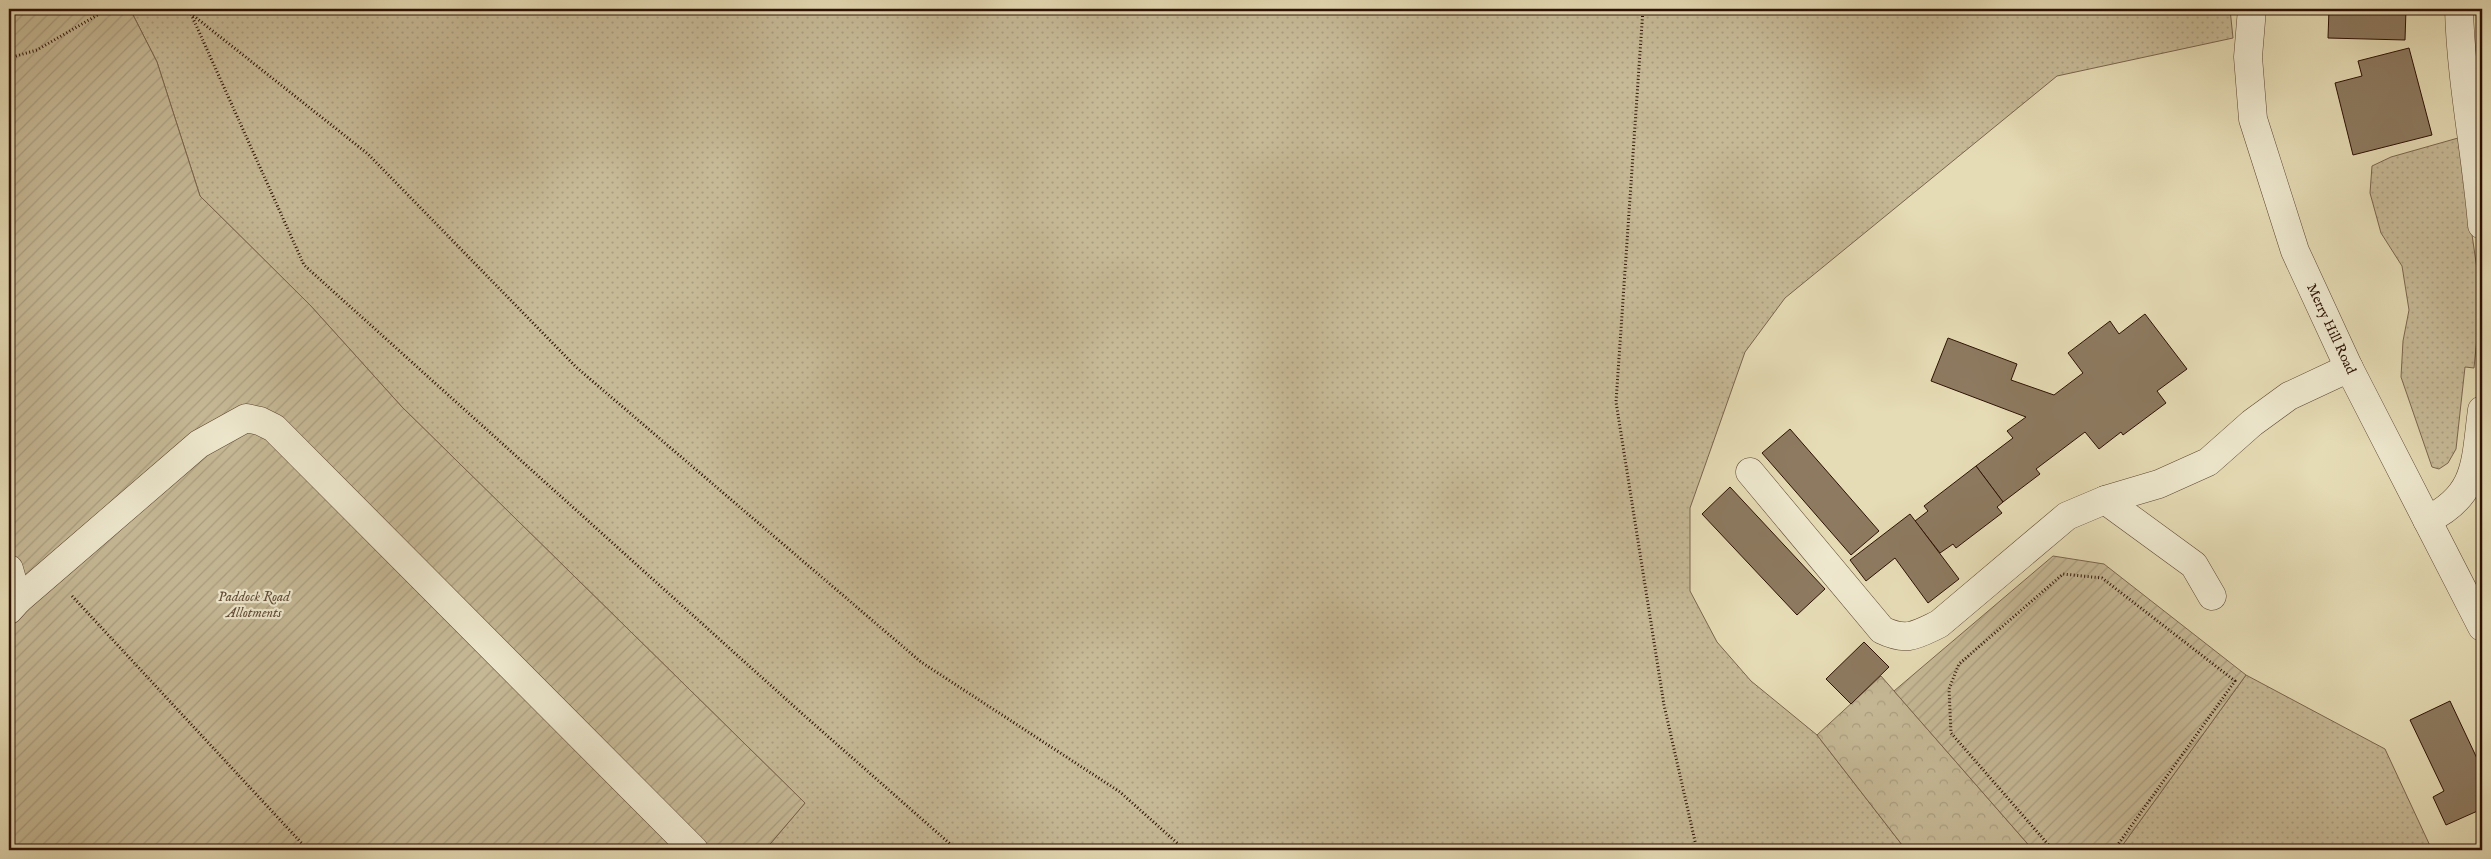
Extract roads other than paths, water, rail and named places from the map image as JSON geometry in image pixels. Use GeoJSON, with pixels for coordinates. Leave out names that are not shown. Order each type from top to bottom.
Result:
{"type":"FeatureCollection","features":[{"type":"Feature","properties":{"kind":"street","name":"Merry Hill Road"},"geometry":{"type":"LineString","coordinates":[[2252,9],[2248,58],[2253,119],[2295,251],[2349,368],[2482,627]]}},
{"type":"Feature","properties":{"kind":"street"},"geometry":{"type":"LineString","coordinates":[[2459,9],[2460,53],[2473,87],[2482,225]]}},
{"type":"Feature","properties":{"kind":"street"},"geometry":{"type":"LineString","coordinates":[[1750,472],[1882,630],[1898,638],[1918,634],[1939,624],[2066,516],[2105,500],[2160,484],[2208,462],[2252,423],[2289,396],[2349,368]]}},
{"type":"Feature","properties":{"kind":"street"},"geometry":{"type":"LineString","coordinates":[[2427,520],[2446,510],[2462,495],[2474,469],[2482,410]]}},
{"type":"Feature","properties":{"kind":"street"},"geometry":{"type":"LineString","coordinates":[[13,605],[199,444],[246,418],[260,421],[274,428],[694,850]]}},
{"type":"Feature","properties":{"kind":"street"},"geometry":{"type":"LineString","coordinates":[[2105,500],[2194,565],[2212,596]]}},
{"type":"Feature","properties":{"kind":"street"},"geometry":{"type":"LineString","coordinates":[[9,569],[13,605]]}},
{"type":"Feature","properties":{"kind":"park label","name":"Paddock Road Allotments"},"geometry":{"type":"Point","coordinates":[254,606]}}]}
